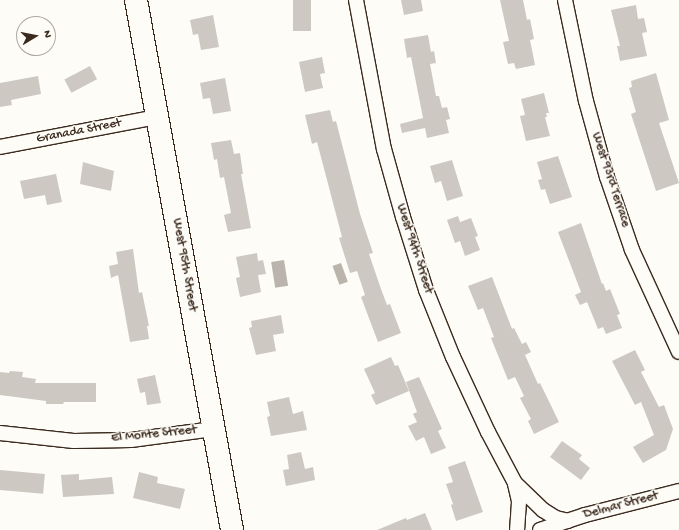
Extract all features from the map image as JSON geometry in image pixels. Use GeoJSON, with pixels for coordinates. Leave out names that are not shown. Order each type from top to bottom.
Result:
{"type":"FeatureCollection","features":[{"type":"Feature","properties":{"kind":"main road","name":"West 95th Street"},"geometry":{"type":"LineString","coordinates":[[136,0],[232,530]]}},
{"type":"Feature","properties":{"kind":"street","name":"West 94th Street"},"geometry":{"type":"LineString","coordinates":[[356,0],[384,149],[403,217],[426,290],[453,357],[488,432],[515,483],[519,502],[517,530]]}},
{"type":"Feature","properties":{"kind":"street","name":"West 93rd Terrace"},"geometry":{"type":"LineString","coordinates":[[565,0],[586,101],[607,177],[632,250],[679,352]]}},
{"type":"Feature","properties":{"kind":"street","name":"Granada Street"},"geometry":{"type":"LineString","coordinates":[[0,147],[157,117]]}},
{"type":"Feature","properties":{"kind":"street","name":"El Monte Street"},"geometry":{"type":"LineString","coordinates":[[0,433],[74,441],[131,440],[213,429]]}},
{"type":"Feature","properties":{"kind":"street","name":"West 94th Street"},"geometry":{"type":"LineString","coordinates":[[515,483],[543,510],[556,518],[568,520]]}},
{"type":"Feature","properties":{"kind":"street","name":"Delmar Street"},"geometry":{"type":"LineString","coordinates":[[540,530],[568,520],[679,491]]}},
{"type":"Feature","properties":{"kind":"shaded area"},"geometry":{"type":"Polygon","coordinates":[[[284,260],[288,286],[275,288],[271,262],[284,260]]]}},
{"type":"Feature","properties":{"kind":"shaded area"},"geometry":{"type":"Polygon","coordinates":[[[341,263],[348,282],[339,285],[333,266],[341,263]]]}},
{"type":"Feature","properties":{"kind":"building"},"geometry":{"type":"Polygon","coordinates":[[[293,0],[311,0],[311,31],[293,31],[293,0]]]}},
{"type":"Feature","properties":{"kind":"building"},"geometry":{"type":"Polygon","coordinates":[[[401,0],[421,0],[423,11],[404,15],[401,0]]]}},
{"type":"Feature","properties":{"kind":"building"},"geometry":{"type":"Polygon","coordinates":[[[500,0],[523,0],[527,20],[530,19],[534,39],[530,40],[535,65],[516,69],[514,63],[508,64],[503,42],[509,41],[500,0]]]}},
{"type":"Feature","properties":{"kind":"building"},"geometry":{"type":"Polygon","coordinates":[[[636,5],[638,19],[644,18],[647,32],[642,33],[647,56],[620,61],[617,46],[620,46],[611,10],[636,5]]]}},
{"type":"Feature","properties":{"kind":"building"},"geometry":{"type":"Polygon","coordinates":[[[213,15],[219,47],[201,50],[198,34],[193,35],[190,20],[213,15]]]}},
{"type":"Feature","properties":{"kind":"building"},"geometry":{"type":"Polygon","coordinates":[[[428,35],[431,52],[434,51],[436,63],[430,64],[436,96],[439,96],[442,108],[447,107],[450,119],[446,120],[449,133],[427,138],[425,128],[402,133],[400,124],[423,118],[411,57],[407,58],[404,39],[428,35]]]}},
{"type":"Feature","properties":{"kind":"building"},"geometry":{"type":"Polygon","coordinates":[[[322,57],[325,73],[320,74],[323,88],[305,92],[299,62],[322,57]]]}},
{"type":"Feature","properties":{"kind":"building"},"geometry":{"type":"Polygon","coordinates":[[[90,66],[97,79],[71,93],[64,80],[90,66]]]}},
{"type":"Feature","properties":{"kind":"building"},"geometry":{"type":"Polygon","coordinates":[[[656,73],[669,120],[659,123],[679,183],[656,191],[631,114],[636,112],[629,88],[632,87],[631,81],[656,73]]]}},
{"type":"Feature","properties":{"kind":"building"},"geometry":{"type":"Polygon","coordinates":[[[38,76],[41,94],[11,100],[12,105],[0,107],[0,83],[38,76]]]}},
{"type":"Feature","properties":{"kind":"building"},"geometry":{"type":"Polygon","coordinates":[[[225,78],[231,111],[213,114],[210,98],[203,99],[200,83],[225,78]]]}},
{"type":"Feature","properties":{"kind":"building"},"geometry":{"type":"Polygon","coordinates":[[[544,93],[549,113],[546,113],[547,117],[545,117],[550,136],[526,141],[520,116],[525,115],[521,99],[544,93]]]}},
{"type":"Feature","properties":{"kind":"building"},"geometry":{"type":"Polygon","coordinates":[[[330,110],[333,122],[336,121],[360,214],[373,253],[369,254],[387,305],[390,304],[401,333],[378,342],[361,297],[365,295],[357,271],[350,273],[339,238],[342,237],[317,142],[312,144],[305,115],[330,110]]]}},
{"type":"Feature","properties":{"kind":"building"},"geometry":{"type":"Polygon","coordinates":[[[231,140],[234,154],[240,153],[243,174],[241,174],[251,228],[228,232],[224,215],[231,213],[224,177],[220,178],[217,159],[214,160],[211,143],[231,140]]]}},
{"type":"Feature","properties":{"kind":"building"},"geometry":{"type":"Polygon","coordinates":[[[558,156],[572,197],[550,204],[545,189],[541,190],[538,180],[542,179],[537,162],[558,156]]]}},
{"type":"Feature","properties":{"kind":"building"},"geometry":{"type":"Polygon","coordinates":[[[452,160],[463,196],[447,201],[441,181],[435,183],[430,166],[452,160]]]}},
{"type":"Feature","properties":{"kind":"building"},"geometry":{"type":"Polygon","coordinates":[[[83,162],[114,171],[111,191],[80,184],[83,162]]]}},
{"type":"Feature","properties":{"kind":"building"},"geometry":{"type":"Polygon","coordinates":[[[56,174],[62,202],[47,205],[45,195],[24,199],[20,181],[56,174]]]}},
{"type":"Feature","properties":{"kind":"building"},"geometry":{"type":"Polygon","coordinates":[[[458,216],[460,222],[471,218],[478,236],[475,237],[480,250],[465,256],[460,241],[455,243],[447,220],[458,216]]]}},
{"type":"Feature","properties":{"kind":"building"},"geometry":{"type":"Polygon","coordinates":[[[581,223],[602,284],[603,283],[606,291],[610,289],[620,314],[617,315],[622,328],[606,334],[603,327],[598,329],[587,302],[580,305],[575,295],[581,292],[558,232],[581,223]]]}},
{"type":"Feature","properties":{"kind":"building"},"geometry":{"type":"Polygon","coordinates":[[[133,249],[139,293],[142,292],[149,326],[147,326],[149,339],[130,342],[118,275],[111,278],[109,266],[118,264],[116,252],[133,249]]]}},
{"type":"Feature","properties":{"kind":"building"},"geometry":{"type":"Polygon","coordinates":[[[257,253],[258,261],[263,260],[266,274],[258,275],[261,292],[240,297],[236,278],[240,277],[236,257],[257,253]]]}},
{"type":"Feature","properties":{"kind":"building"},"geometry":{"type":"Polygon","coordinates":[[[492,277],[512,329],[514,328],[522,344],[526,342],[531,352],[525,355],[538,384],[540,383],[559,422],[534,434],[528,421],[531,419],[520,398],[524,396],[515,377],[508,380],[491,338],[494,337],[483,308],[478,310],[468,286],[492,277]]]}},
{"type":"Feature","properties":{"kind":"building"},"geometry":{"type":"Polygon","coordinates":[[[281,315],[284,333],[273,335],[276,351],[256,355],[249,328],[252,327],[251,321],[281,315]]]}},
{"type":"Feature","properties":{"kind":"building"},"geometry":{"type":"Polygon","coordinates":[[[635,350],[645,370],[641,372],[659,407],[664,405],[673,429],[666,450],[643,463],[633,447],[654,435],[641,402],[635,405],[612,361],[635,350]]]}},
{"type":"Feature","properties":{"kind":"building"},"geometry":{"type":"Polygon","coordinates":[[[391,357],[395,366],[398,365],[409,391],[376,405],[371,395],[375,393],[364,369],[391,357]]]}},
{"type":"Feature","properties":{"kind":"building"},"geometry":{"type":"Polygon","coordinates":[[[10,371],[23,372],[22,377],[36,379],[35,383],[96,383],[96,402],[64,402],[63,404],[46,404],[46,401],[0,395],[0,372],[9,373],[10,371]]]}},
{"type":"Feature","properties":{"kind":"building"},"geometry":{"type":"Polygon","coordinates":[[[155,375],[161,403],[147,405],[145,392],[140,393],[137,379],[155,375]]]}},
{"type":"Feature","properties":{"kind":"building"},"geometry":{"type":"Polygon","coordinates":[[[419,377],[442,429],[438,431],[446,448],[431,454],[424,437],[416,441],[408,426],[417,422],[413,414],[417,412],[406,382],[419,377]]]}},
{"type":"Feature","properties":{"kind":"building"},"geometry":{"type":"Polygon","coordinates":[[[289,397],[293,414],[303,411],[307,430],[271,436],[267,417],[270,416],[267,402],[289,397]]]}},
{"type":"Feature","properties":{"kind":"building"},"geometry":{"type":"Polygon","coordinates":[[[562,441],[582,455],[579,459],[590,468],[581,480],[550,457],[562,441]]]}},
{"type":"Feature","properties":{"kind":"building"},"geometry":{"type":"Polygon","coordinates":[[[301,452],[305,469],[313,467],[315,480],[286,486],[283,470],[289,469],[287,455],[301,452]]]}},
{"type":"Feature","properties":{"kind":"building"},"geometry":{"type":"Polygon","coordinates":[[[465,461],[483,512],[456,521],[451,505],[453,504],[446,484],[453,482],[448,467],[465,461]]]}},
{"type":"Feature","properties":{"kind":"building"},"geometry":{"type":"Polygon","coordinates":[[[0,470],[45,474],[43,494],[0,490],[0,470]]]}},
{"type":"Feature","properties":{"kind":"building"},"geometry":{"type":"Polygon","coordinates":[[[139,472],[158,477],[157,483],[185,489],[180,509],[133,498],[139,472]]]}},
{"type":"Feature","properties":{"kind":"building"},"geometry":{"type":"Polygon","coordinates":[[[79,474],[79,480],[112,477],[114,494],[63,497],[61,475],[79,474]]]}},
{"type":"Feature","properties":{"kind":"building"},"geometry":{"type":"Polygon","coordinates":[[[425,513],[432,530],[377,530],[406,518],[407,520],[425,513]]]}}]}
